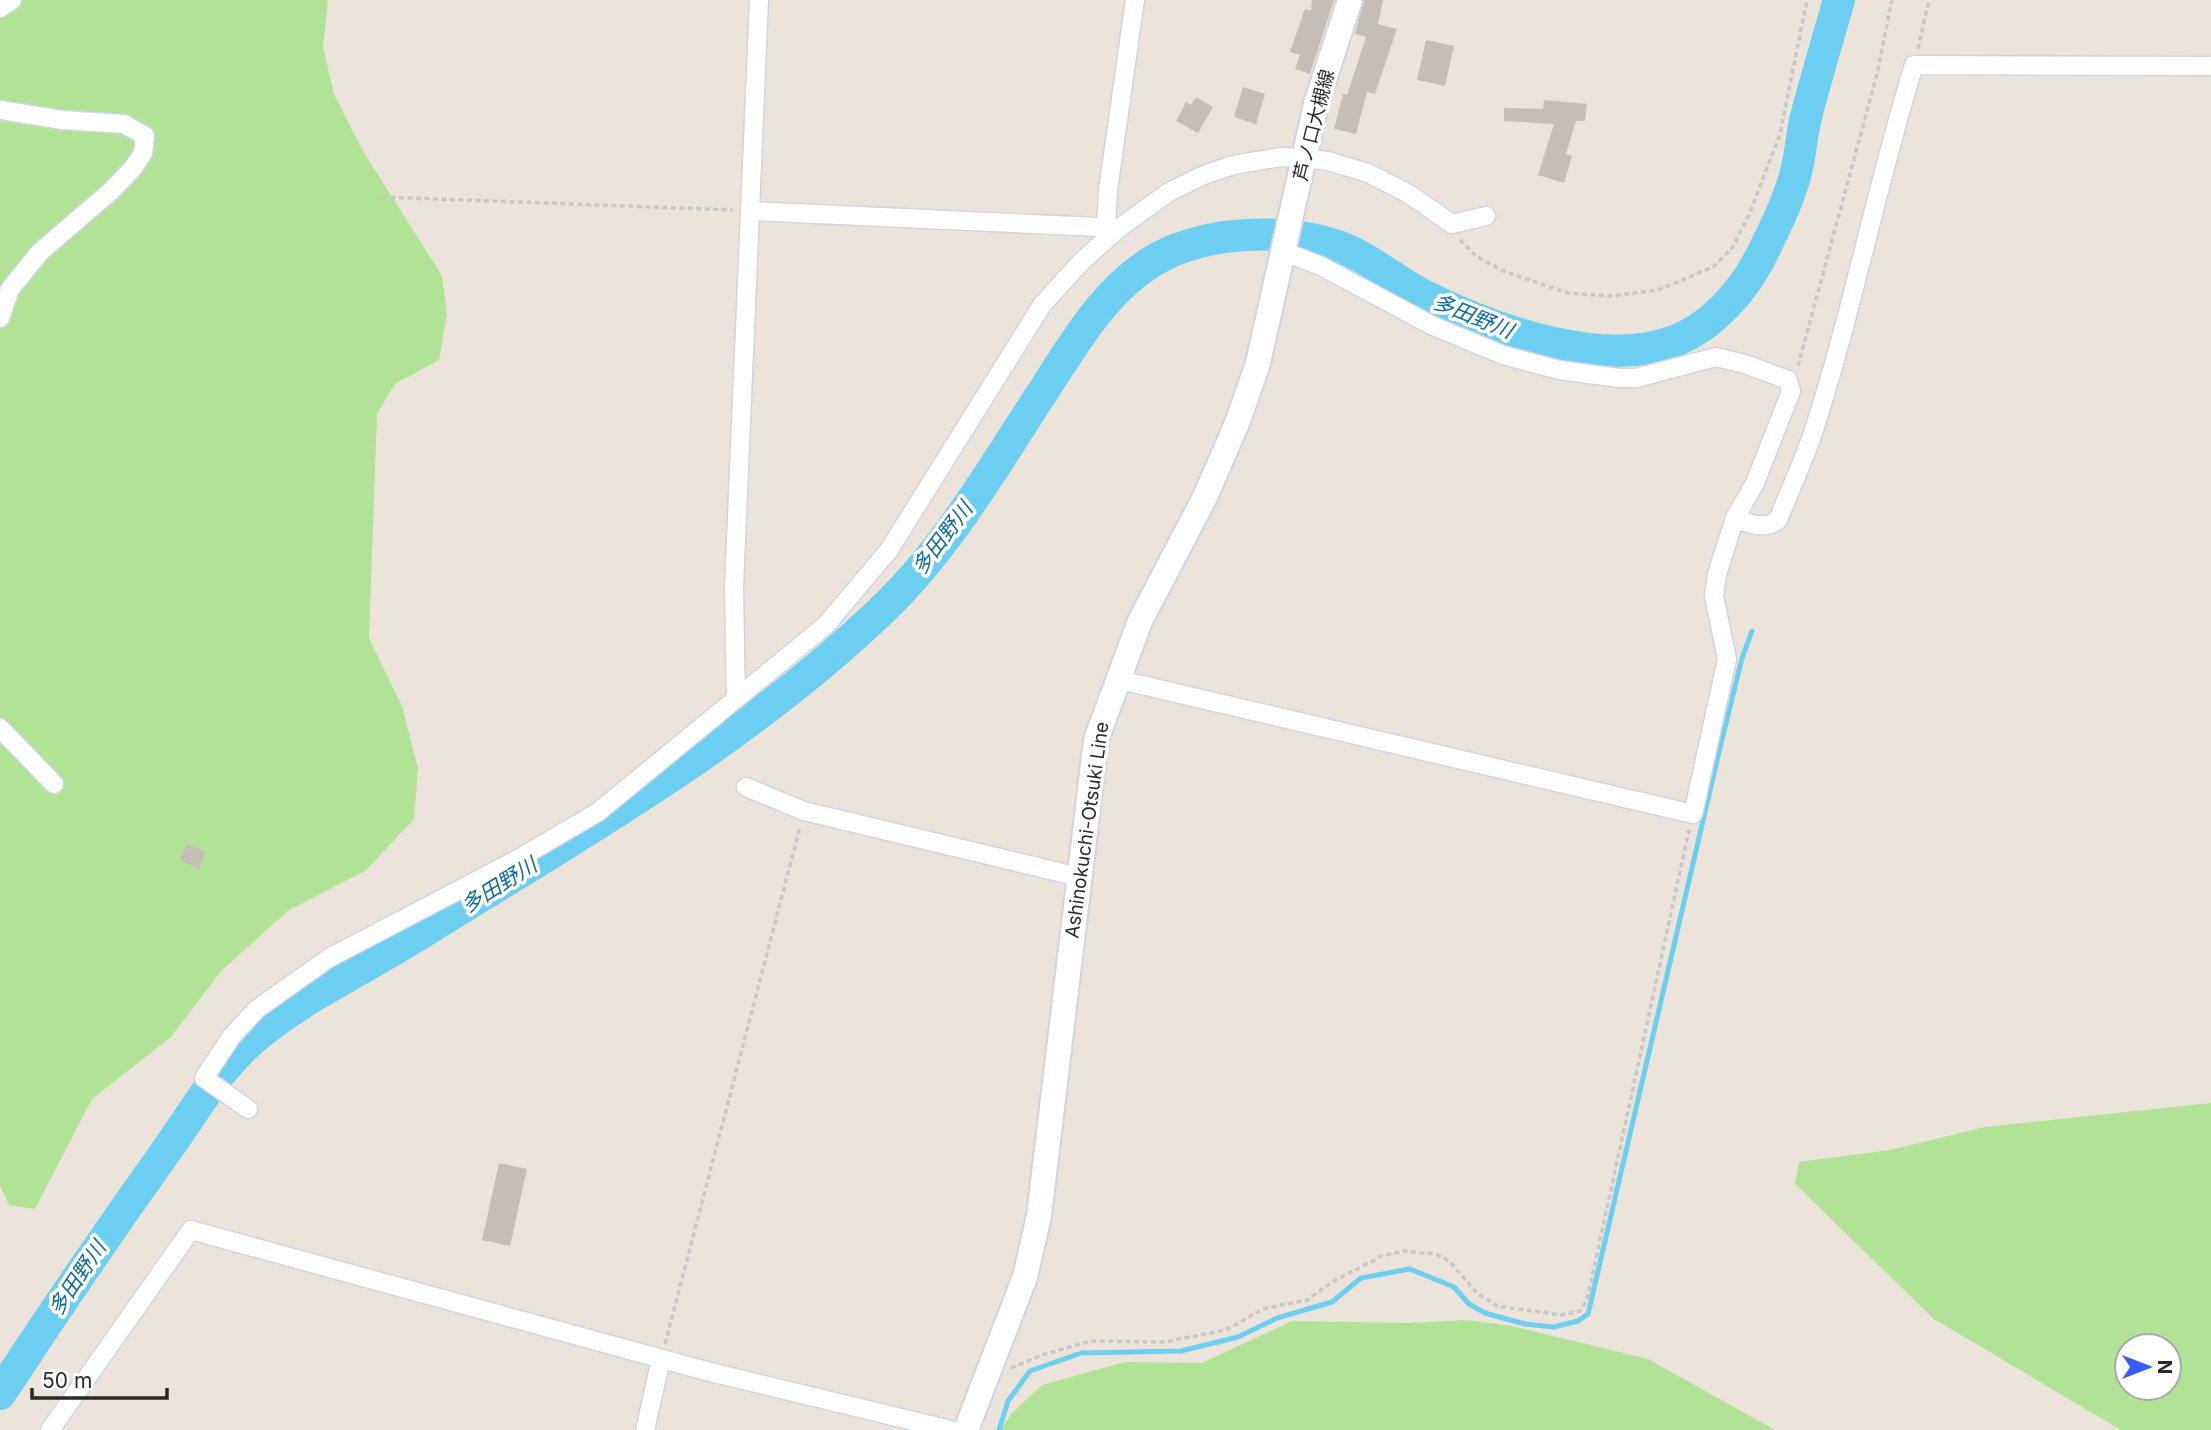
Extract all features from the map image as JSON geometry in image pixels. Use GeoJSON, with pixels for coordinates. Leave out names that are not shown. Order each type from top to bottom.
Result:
{"type":"FeatureCollection","features":[{"type":"Feature","properties":{"kind":"main road","name":"芦ノ口大槻線"},"geometry":{"type":"LineString","coordinates":[[1285,253],[1317,104],[1350,0]]}},
{"type":"Feature","properties":{"kind":"main road","name":"Ashinokuchi-Otsuki Line"},"geometry":{"type":"LineString","coordinates":[[966,1430],[1025,1277],[1039,1216],[1096,740],[1116,679],[1140,621],[1205,497],[1238,421],[1258,363],[1285,253]]}},
{"type":"Feature","properties":{"kind":"street"},"geometry":{"type":"LineString","coordinates":[[0,8],[12,0]]}},
{"type":"Feature","properties":{"kind":"street"},"geometry":{"type":"LineString","coordinates":[[737,699],[734,587],[759,0]]}},
{"type":"Feature","properties":{"kind":"street"},"geometry":{"type":"LineString","coordinates":[[1113,227],[1108,190],[1135,0]]}},
{"type":"Feature","properties":{"kind":"street"},"geometry":{"type":"LineString","coordinates":[[1735,518],[1758,526],[1770,526],[1777,520],[1811,438],[1852,302],[1897,121],[1914,65],[2211,66]]}},
{"type":"Feature","properties":{"kind":"street"},"geometry":{"type":"LineString","coordinates":[[0,110],[62,120],[124,124],[145,136],[143,153],[133,168],[111,191],[40,252],[10,289],[0,318]]}},
{"type":"Feature","properties":{"kind":"street"},"geometry":{"type":"LineString","coordinates":[[248,1108],[204,1078],[232,1036],[257,1009],[328,958],[518,859],[598,811],[826,625],[880,561],[1042,305],[1113,227],[1170,192],[1204,175],[1261,159],[1304,158],[1328,161],[1368,173],[1409,194],[1441,218],[1456,224],[1486,216]]}},
{"type":"Feature","properties":{"kind":"street"},"geometry":{"type":"LineString","coordinates":[[751,211],[1113,227]]}},
{"type":"Feature","properties":{"kind":"street"},"geometry":{"type":"LineString","coordinates":[[1116,679],[1693,814],[1725,679],[1725,643],[1714,596],[1717,573],[1735,518],[1755,483],[1791,391],[1788,380],[1716,357],[1636,378],[1559,370],[1503,355],[1431,325],[1321,266],[1285,253]]}},
{"type":"Feature","properties":{"kind":"street"},"geometry":{"type":"LineString","coordinates":[[0,729],[54,784]]}},
{"type":"Feature","properties":{"kind":"street"},"geometry":{"type":"LineString","coordinates":[[746,786],[804,811],[1079,877]]}},
{"type":"Feature","properties":{"kind":"street"},"geometry":{"type":"LineString","coordinates":[[51,1430],[191,1230],[661,1359],[951,1430]]}},
{"type":"Feature","properties":{"kind":"street"},"geometry":{"type":"LineString","coordinates":[[645,1430],[661,1359]]}},
{"type":"Feature","properties":{"kind":"path"},"geometry":{"type":"LineString","coordinates":[[1456,224],[1460,241],[1476,256],[1503,271],[1569,293],[1609,296],[1658,290],[1713,267],[1732,248],[1749,215],[1780,134],[1808,0]]}},
{"type":"Feature","properties":{"kind":"path"},"geometry":{"type":"LineString","coordinates":[[1791,391],[1877,74],[1892,0]]}},
{"type":"Feature","properties":{"kind":"path"},"geometry":{"type":"LineString","coordinates":[[1914,65],[1929,0]]}},
{"type":"Feature","properties":{"kind":"path"},"geometry":{"type":"LineString","coordinates":[[382,197],[751,211]]}},
{"type":"Feature","properties":{"kind":"path"},"geometry":{"type":"LineString","coordinates":[[661,1359],[804,811]]}},
{"type":"Feature","properties":{"kind":"path"},"geometry":{"type":"LineString","coordinates":[[990,1370],[1020,1367],[1042,1355],[1091,1341],[1164,1342],[1226,1330],[1264,1309],[1307,1300],[1332,1282],[1381,1256],[1403,1251],[1436,1254],[1449,1261],[1477,1293],[1497,1306],[1561,1315],[1580,1311],[1587,1300],[1693,814]]}},
{"type":"Feature","properties":{"kind":"green space"},"geometry":{"type":"Polygon","coordinates":[[[0,0],[328,0],[323,47],[334,94],[363,151],[442,276],[447,314],[439,360],[395,384],[377,414],[369,638],[402,706],[418,769],[414,819],[365,871],[289,910],[222,970],[171,1037],[92,1099],[35,1209],[9,1205],[0,1186],[0,0]]]}},
{"type":"Feature","properties":{"kind":"green space"},"geometry":{"type":"Polygon","coordinates":[[[2211,1103],[2211,1430],[2121,1430],[1934,1319],[1795,1184],[1799,1162],[1890,1150],[1985,1127],[2211,1103]]]}},
{"type":"Feature","properties":{"kind":"green space"},"geometry":{"type":"Polygon","coordinates":[[[1464,1320],[1507,1325],[1648,1359],[1775,1430],[1000,1430],[1012,1413],[1042,1385],[1125,1362],[1202,1363],[1292,1321],[1409,1323],[1464,1320]]]}},
{"type":"Feature","properties":{"kind":"building"},"geometry":{"type":"Polygon","coordinates":[[[1312,0],[1334,0],[1310,74],[1295,69],[1300,55],[1290,52],[1305,9],[1311,11],[1312,0]]]}},
{"type":"Feature","properties":{"kind":"building"},"geometry":{"type":"Polygon","coordinates":[[[1364,0],[1383,0],[1378,24],[1397,29],[1375,94],[1367,92],[1356,134],[1334,129],[1343,94],[1347,95],[1366,37],[1355,34],[1364,0]]]}},
{"type":"Feature","properties":{"kind":"building"},"geometry":{"type":"Polygon","coordinates":[[[1426,40],[1454,46],[1445,86],[1417,80],[1426,40]]]}},
{"type":"Feature","properties":{"kind":"building"},"geometry":{"type":"Polygon","coordinates":[[[1243,87],[1265,94],[1256,124],[1234,117],[1243,87]]]}},
{"type":"Feature","properties":{"kind":"building"},"geometry":{"type":"Polygon","coordinates":[[[1196,97],[1213,107],[1198,133],[1176,121],[1186,102],[1191,105],[1196,97]]]}},
{"type":"Feature","properties":{"kind":"building"},"geometry":{"type":"Polygon","coordinates":[[[1544,100],[1587,104],[1585,121],[1576,121],[1566,154],[1572,156],[1564,183],[1538,175],[1554,124],[1504,121],[1504,108],[1543,109],[1544,100]]]}},
{"type":"Feature","properties":{"kind":"building"},"geometry":{"type":"Polygon","coordinates":[[[187,844],[206,852],[199,869],[180,860],[187,844]]]}},
{"type":"Feature","properties":{"kind":"building"},"geometry":{"type":"Polygon","coordinates":[[[499,1163],[527,1169],[510,1246],[482,1240],[499,1163]]]}},
{"type":"Feature","properties":{"kind":"waterway","name":"多田野川"},"geometry":{"type":"LineString","coordinates":[[0,1394],[83,1269],[232,1059],[258,1035],[297,1007],[660,784],[774,703],[828,659],[904,588],[947,536],[1079,336],[1108,300],[1141,269],[1180,248],[1224,237],[1294,236],[1349,251],[1454,310],[1516,333],[1550,342],[1617,351],[1648,348],[1677,340],[1714,317],[1734,296],[1752,272],[1774,230],[1795,176],[1805,121],[1839,0]]}},
{"type":"Feature","properties":{"kind":"waterway"},"geometry":{"type":"LineString","coordinates":[[999,1430],[1008,1401],[1030,1371],[1081,1353],[1181,1351],[1238,1337],[1277,1318],[1332,1302],[1361,1278],[1410,1269],[1454,1287],[1469,1304],[1485,1313],[1525,1324],[1554,1327],[1578,1321],[1588,1314],[1719,752],[1742,658],[1752,631]]}}]}
